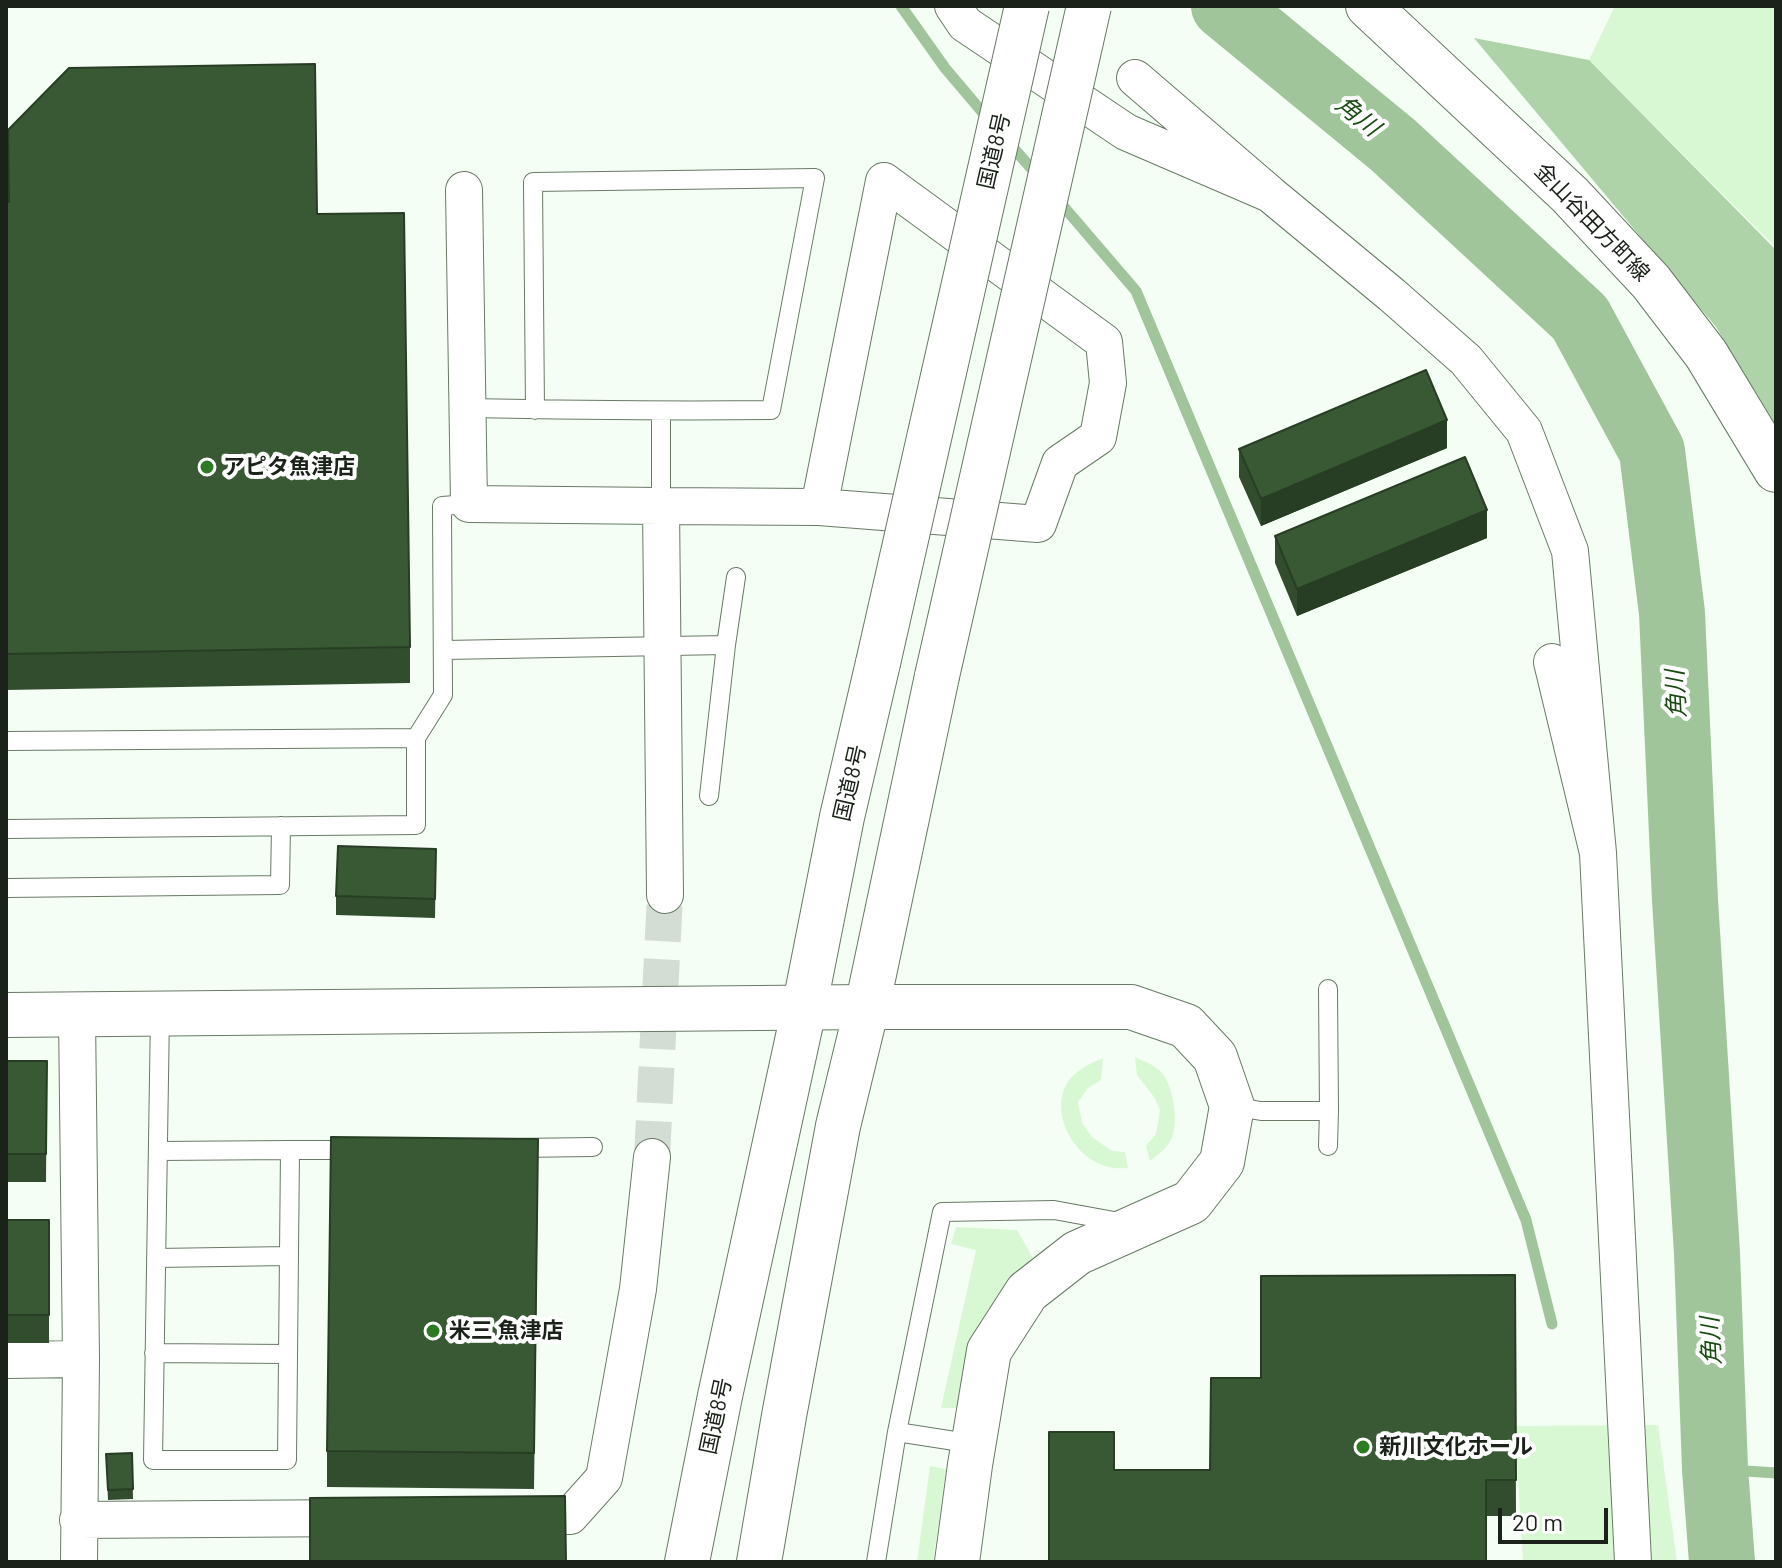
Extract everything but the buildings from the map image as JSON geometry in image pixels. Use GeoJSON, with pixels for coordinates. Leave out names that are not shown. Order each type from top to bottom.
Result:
{"type":"FeatureCollection","features":[{"type":"Feature","properties":{"kind":"main road","name":"国道8号"},"geometry":{"type":"LineString","coordinates":[[687,1562],[842,817],[1027,6]]}},
{"type":"Feature","properties":{"kind":"main road"},"geometry":{"type":"LineString","coordinates":[[759,1562],[838,1126],[1089,6]]}},
{"type":"Feature","properties":{"kind":"main road","name":"金山谷田方町線"},"geometry":{"type":"LineString","coordinates":[[1368,6],[1570,195],[1651,282],[1706,354],[1776,470]]}},
{"type":"Feature","properties":{"kind":"main road"},"geometry":{"type":"LineString","coordinates":[[6,1015],[1131,1007],[1186,1026],[1215,1057],[1232,1106],[1222,1162],[1191,1202],[1077,1253],[1027,1292],[989,1351],[957,1562]]}},
{"type":"Feature","properties":{"kind":"street"},"geometry":{"type":"LineString","coordinates":[[953,6],[965,24],[1126,132],[1270,194]]}},
{"type":"Feature","properties":{"kind":"street"},"geometry":{"type":"LineString","coordinates":[[1135,78],[1466,360],[1524,431],[1570,551],[1598,853],[1633,1562]]}},
{"type":"Feature","properties":{"kind":"street"},"geometry":{"type":"LineString","coordinates":[[464,190],[469,504],[819,507],[1038,524],[1060,463],[1098,437],[1108,383],[1104,342],[884,181],[819,507]]}},
{"type":"Feature","properties":{"kind":"street"},"geometry":{"type":"LineString","coordinates":[[661,506],[665,895]]}},
{"type":"Feature","properties":{"kind":"street"},"geometry":{"type":"LineString","coordinates":[[1552,662],[1598,853]]}},
{"type":"Feature","properties":{"kind":"street"},"geometry":{"type":"LineString","coordinates":[[77,1015],[81,1359],[79,1562]]}},
{"type":"Feature","properties":{"kind":"street"},"geometry":{"type":"LineString","coordinates":[[491,1517],[570,1516],[604,1478],[638,1289],[652,1157]]}},
{"type":"Feature","properties":{"kind":"street"},"geometry":{"type":"LineString","coordinates":[[6,1360],[81,1359]]}},
{"type":"Feature","properties":{"kind":"street"},"geometry":{"type":"LineString","coordinates":[[78,1520],[396,1518]]}},
{"type":"Feature","properties":{"kind":"lane"},"geometry":{"type":"LineString","coordinates":[[468,408],[535,410],[661,411],[771,410],[815,178],[533,182],[535,410]]}},
{"type":"Feature","properties":{"kind":"lane"},"geometry":{"type":"LineString","coordinates":[[661,411],[661,506]]}},
{"type":"Feature","properties":{"kind":"lane"},"geometry":{"type":"LineString","coordinates":[[6,829],[416,825],[416,738],[443,695],[442,506],[469,504]]}},
{"type":"Feature","properties":{"kind":"lane"},"geometry":{"type":"LineString","coordinates":[[709,796],[736,577]]}},
{"type":"Feature","properties":{"kind":"lane"},"geometry":{"type":"LineString","coordinates":[[444,650],[726,645]]}},
{"type":"Feature","properties":{"kind":"lane"},"geometry":{"type":"LineString","coordinates":[[6,741],[416,738]]}},
{"type":"Feature","properties":{"kind":"lane"},"geometry":{"type":"LineString","coordinates":[[6,888],[280,885],[281,826]]}},
{"type":"Feature","properties":{"kind":"lane"},"geometry":{"type":"LineString","coordinates":[[1328,989],[1328,1146]]}},
{"type":"Feature","properties":{"kind":"lane"},"geometry":{"type":"LineString","coordinates":[[160,1014],[153,1460],[287,1460],[290,1150]]}},
{"type":"Feature","properties":{"kind":"lane"},"geometry":{"type":"LineString","coordinates":[[1232,1106],[1261,1111],[1329,1111]]}},
{"type":"Feature","properties":{"kind":"lane"},"geometry":{"type":"LineString","coordinates":[[497,1148],[593,1147]]}},
{"type":"Feature","properties":{"kind":"lane"},"geometry":{"type":"LineString","coordinates":[[158,1151],[370,1150]]}},
{"type":"Feature","properties":{"kind":"lane"},"geometry":{"type":"LineString","coordinates":[[876,1562],[897,1432],[942,1212],[1054,1210],[1135,1225]]}},
{"type":"Feature","properties":{"kind":"lane"},"geometry":{"type":"LineString","coordinates":[[156,1258],[289,1256]]}},
{"type":"Feature","properties":{"kind":"lane"},"geometry":{"type":"LineString","coordinates":[[154,1353],[288,1354]]}},
{"type":"Feature","properties":{"kind":"lane"},"geometry":{"type":"LineString","coordinates":[[897,1432],[974,1444]]}},
{"type":"Feature","properties":{"kind":"green space"},"geometry":{"type":"Polygon","coordinates":[[[1615,6],[1776,6],[1776,248],[1589,60],[1615,6]]]}},
{"type":"Feature","properties":{"kind":"green space"},"geometry":{"type":"Polygon","coordinates":[[[1474,38],[1589,60],[1776,250],[1776,429],[1716,327],[1474,38]]]}},
{"type":"Feature","properties":{"kind":"green space"},"geometry":{"type":"Polygon","coordinates":[[[1135,1057],[1163,1074],[1174,1105],[1172,1137],[1166,1148],[1150,1161],[1146,1146],[1156,1134],[1160,1110],[1137,1075],[1135,1057]]]}},
{"type":"Feature","properties":{"kind":"green space"},"geometry":{"type":"Polygon","coordinates":[[[1103,1058],[1101,1080],[1088,1088],[1078,1102],[1082,1123],[1092,1137],[1112,1151],[1125,1152],[1128,1168],[1097,1163],[1076,1146],[1063,1121],[1062,1095],[1070,1078],[1103,1058]]]}},
{"type":"Feature","properties":{"kind":"green space"},"geometry":{"type":"Polygon","coordinates":[[[956,1227],[1017,1230],[1033,1258],[985,1317],[956,1408],[941,1408],[976,1250],[951,1244],[956,1227]]]}},
{"type":"Feature","properties":{"kind":"green space"},"geometry":{"type":"Polygon","coordinates":[[[1658,1425],[1677,1562],[1523,1562],[1515,1426],[1658,1425]]]}},
{"type":"Feature","properties":{"kind":"green space"},"geometry":{"type":"Polygon","coordinates":[[[930,1466],[946,1469],[933,1562],[917,1562],[930,1466]]]}},
{"type":"Feature","properties":{"kind":"waterway"},"geometry":{"type":"LineString","coordinates":[[901,6],[945,68],[989,120]]}},
{"type":"Feature","properties":{"kind":"waterway","name":"角川"},"geometry":{"type":"LineString","coordinates":[[1224,6],[1393,145],[1580,318],[1652,451],[1672,613],[1722,1562]]}},
{"type":"Feature","properties":{"kind":"waterway"},"geometry":{"type":"LineString","coordinates":[[1008,142],[1039,177]]}},
{"type":"Feature","properties":{"kind":"waterway"},"geometry":{"type":"LineString","coordinates":[[1058,200],[1136,291],[1526,1220],[1552,1324]]}},
{"type":"Feature","properties":{"kind":"waterway"},"geometry":{"type":"LineString","coordinates":[[1715,1469],[1776,1473]]}},
{"type":"Feature","properties":{"kind":"tunnel"},"geometry":{"type":"LineString","coordinates":[[652,1157],[665,895]]}},
{"type":"Feature","properties":{"kind":"place","name":"アピタ魚津店"},"geometry":{"type":"Point","coordinates":[207,467]}},
{"type":"Feature","properties":{"kind":"place","name":"米三 魚津店"},"geometry":{"type":"Point","coordinates":[433,1331]}},
{"type":"Feature","properties":{"kind":"place","name":"新川文化ホール"},"geometry":{"type":"Point","coordinates":[1363,1447]}}]}
